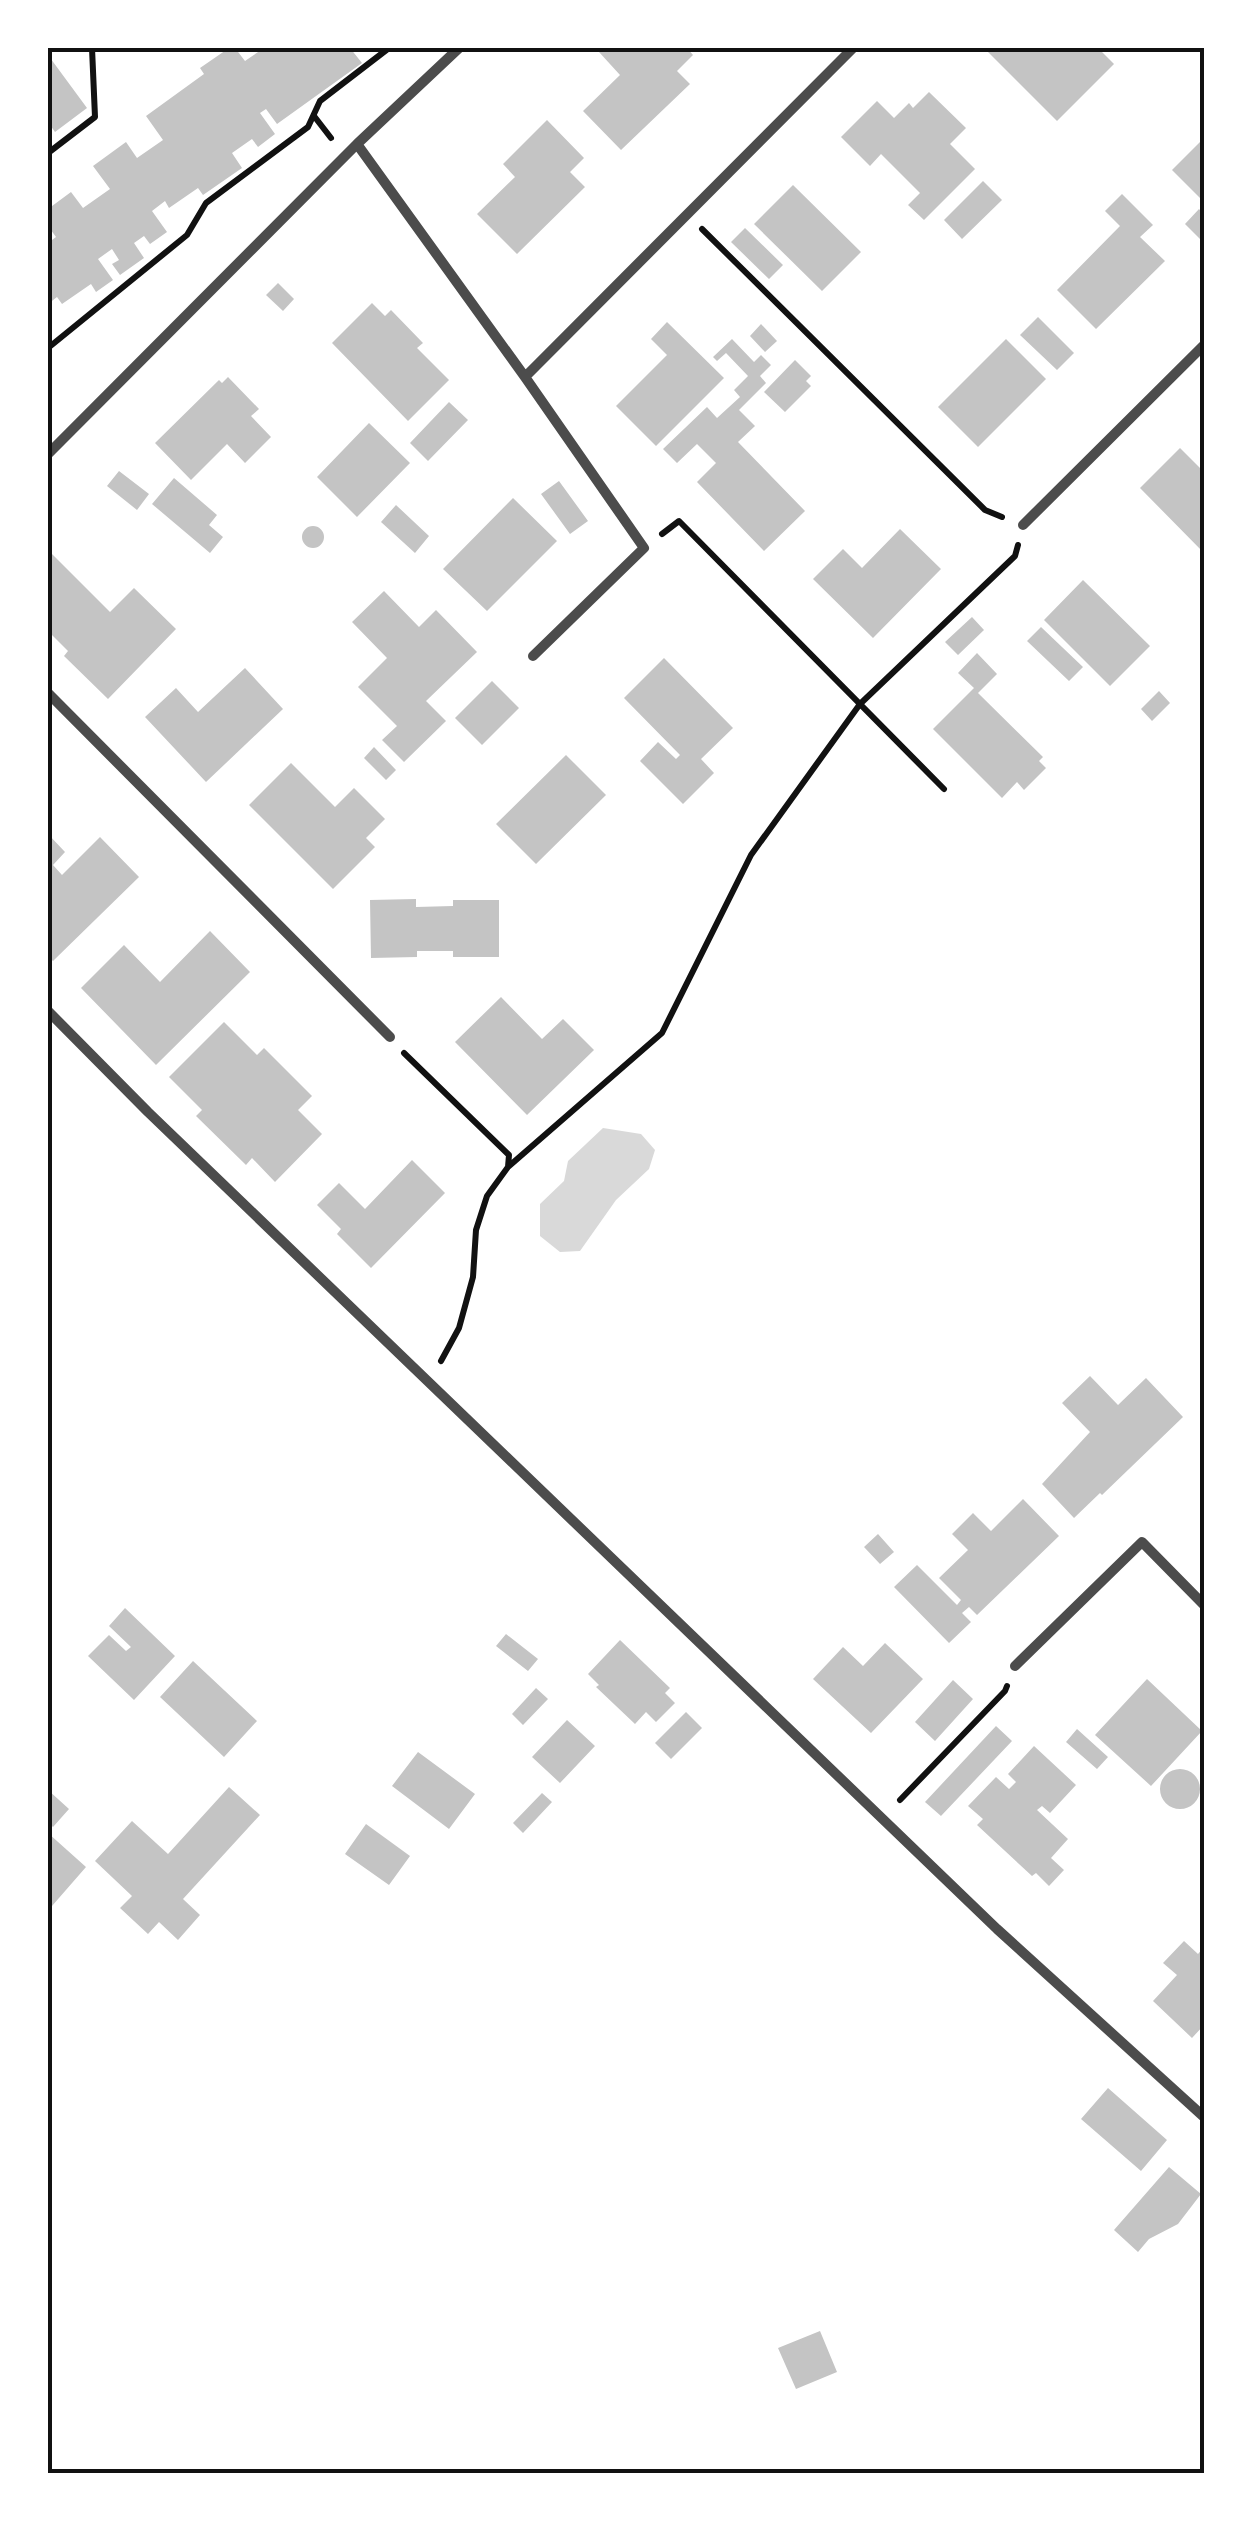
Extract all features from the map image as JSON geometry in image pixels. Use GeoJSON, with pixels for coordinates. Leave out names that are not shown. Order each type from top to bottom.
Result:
{"type":"FeatureCollection","features":[{"type":"Feature","properties":{"kind":"street"},"geometry":{"type":"LineString","coordinates":[[48,454],[357,144],[459,48]]}},
{"type":"Feature","properties":{"kind":"street"},"geometry":{"type":"LineString","coordinates":[[525,377],[853,48]]}},
{"type":"Feature","properties":{"kind":"street"},"geometry":{"type":"LineString","coordinates":[[357,144],[644,548],[533,656]]}},
{"type":"Feature","properties":{"kind":"street"},"geometry":{"type":"LineString","coordinates":[[1023,525],[1204,345]]}},
{"type":"Feature","properties":{"kind":"street"},"geometry":{"type":"LineString","coordinates":[[48,693],[390,1038]]}},
{"type":"Feature","properties":{"kind":"street"},"geometry":{"type":"LineString","coordinates":[[48,1011],[996,1929],[1204,2116]]}},
{"type":"Feature","properties":{"kind":"street"},"geometry":{"type":"LineString","coordinates":[[1015,1666],[1142,1542],[1204,1605]]}},
{"type":"Feature","properties":{"kind":"path"},"geometry":{"type":"LineString","coordinates":[[48,153],[95,117],[92,48]]}},
{"type":"Feature","properties":{"kind":"path"},"geometry":{"type":"LineString","coordinates":[[48,348],[187,235],[206,203],[308,127],[320,101],[389,48]]}},
{"type":"Feature","properties":{"kind":"path"},"geometry":{"type":"LineString","coordinates":[[427,1381],[460,1328],[473,1277],[476,1230],[487,1196],[508,1167],[662,1033],[751,855],[860,704],[1015,556],[1023,525],[986,510],[687,214]]}},
{"type":"Feature","properties":{"kind":"path"},"geometry":{"type":"LineString","coordinates":[[644,548],[679,521],[944,789]]}},
{"type":"Feature","properties":{"kind":"path"},"geometry":{"type":"LineString","coordinates":[[390,1038],[509,1155],[508,1167]]}},
{"type":"Feature","properties":{"kind":"path"},"geometry":{"type":"LineString","coordinates":[[882,1819],[1005,1691],[1015,1666]]}},
{"type":"Feature","properties":{"kind":"shaded area"},"geometry":{"type":"Polygon","coordinates":[[[603,1128],[641,1134],[655,1150],[649,1169],[616,1200],[580,1251],[560,1252],[540,1236],[540,1204],[564,1181],[568,1161],[603,1128]]]}},
{"type":"Feature","properties":{"kind":"building"},"geometry":{"type":"Polygon","coordinates":[[[235,48],[245,61],[264,48],[350,48],[362,63],[277,124],[266,109],[260,113],[275,134],[258,147],[252,139],[232,153],[242,168],[203,195],[198,188],[169,208],[165,201],[152,211],[167,232],[150,244],[144,236],[134,243],[144,258],[120,275],[112,264],[119,260],[112,249],[98,259],[113,280],[96,292],[91,284],[62,304],[57,297],[48,304],[48,243],[56,237],[48,226],[48,209],[71,192],[83,208],[110,189],[93,166],[126,142],[137,158],[163,140],[146,116],[204,74],[200,68],[235,48]]]}},
{"type":"Feature","properties":{"kind":"building"},"geometry":{"type":"Polygon","coordinates":[[[604,48],[687,48],[693,55],[677,71],[690,84],[621,150],[583,111],[620,75],[599,52],[604,48]]]}},
{"type":"Feature","properties":{"kind":"building"},"geometry":{"type":"Polygon","coordinates":[[[993,48],[1098,48],[1114,64],[1057,121],[988,52],[993,48]]]}},
{"type":"Feature","properties":{"kind":"building"},"geometry":{"type":"Polygon","coordinates":[[[48,55],[87,108],[55,132],[48,122],[48,55]]]}},
{"type":"Feature","properties":{"kind":"building"},"geometry":{"type":"Polygon","coordinates":[[[929,92],[966,128],[950,144],[975,169],[924,220],[908,205],[920,193],[881,154],[870,166],[841,137],[877,101],[894,118],[909,103],[913,108],[929,92]]]}},
{"type":"Feature","properties":{"kind":"building"},"geometry":{"type":"Polygon","coordinates":[[[547,120],[584,158],[570,172],[585,187],[517,254],[477,214],[515,177],[503,164],[547,120]]]}},
{"type":"Feature","properties":{"kind":"building"},"geometry":{"type":"Polygon","coordinates":[[[1204,138],[1204,202],[1172,170],[1204,138]]]}},
{"type":"Feature","properties":{"kind":"building"},"geometry":{"type":"Polygon","coordinates":[[[983,181],[1002,200],[962,239],[944,220],[983,181]]]}},
{"type":"Feature","properties":{"kind":"building"},"geometry":{"type":"Polygon","coordinates":[[[793,185],[861,252],[822,291],[754,224],[793,185]]]}},
{"type":"Feature","properties":{"kind":"building"},"geometry":{"type":"Polygon","coordinates":[[[1122,194],[1153,225],[1140,237],[1165,261],[1096,329],[1057,290],[1120,226],[1105,211],[1122,194]]]}},
{"type":"Feature","properties":{"kind":"building"},"geometry":{"type":"Polygon","coordinates":[[[1199,209],[1204,215],[1204,243],[1185,224],[1199,209]]]}},
{"type":"Feature","properties":{"kind":"building"},"geometry":{"type":"Polygon","coordinates":[[[745,228],[783,265],[769,279],[731,242],[745,228]]]}},
{"type":"Feature","properties":{"kind":"building"},"geometry":{"type":"Polygon","coordinates":[[[278,283],[294,299],[283,311],[266,295],[278,283]]]}},
{"type":"Feature","properties":{"kind":"building"},"geometry":{"type":"Polygon","coordinates":[[[372,303],[385,316],[391,310],[423,343],[417,348],[449,380],[408,421],[332,343],[372,303]]]}},
{"type":"Feature","properties":{"kind":"building"},"geometry":{"type":"Polygon","coordinates":[[[1038,317],[1074,353],[1057,370],[1020,335],[1038,317]]]}},
{"type":"Feature","properties":{"kind":"building"},"geometry":{"type":"Polygon","coordinates":[[[667,322],[724,378],[656,446],[616,406],[667,355],[651,339],[667,322]]]}},
{"type":"Feature","properties":{"kind":"building"},"geometry":{"type":"Polygon","coordinates":[[[761,324],[777,341],[765,352],[750,336],[761,324]]]}},
{"type":"Feature","properties":{"kind":"building"},"geometry":{"type":"Polygon","coordinates":[[[732,339],[754,362],[761,355],[771,365],[760,376],[766,383],[739,410],[755,426],[738,442],[805,511],[764,551],[697,482],[716,463],[697,444],[677,463],[663,449],[707,407],[717,418],[740,397],[734,390],[748,376],[726,353],[717,361],[713,357],[732,339]]]}},
{"type":"Feature","properties":{"kind":"building"},"geometry":{"type":"Polygon","coordinates":[[[1006,339],[1046,379],[978,447],[938,407],[1006,339]]]}},
{"type":"Feature","properties":{"kind":"building"},"geometry":{"type":"Polygon","coordinates":[[[795,360],[811,376],[806,381],[811,386],[785,412],[764,392],[795,360]]]}},
{"type":"Feature","properties":{"kind":"building"},"geometry":{"type":"Polygon","coordinates":[[[228,377],[259,409],[251,416],[271,437],[245,463],[227,444],[191,480],[155,443],[219,380],[222,383],[228,377]]]}},
{"type":"Feature","properties":{"kind":"building"},"geometry":{"type":"Polygon","coordinates":[[[449,402],[468,420],[428,461],[410,443],[449,402]]]}},
{"type":"Feature","properties":{"kind":"building"},"geometry":{"type":"Polygon","coordinates":[[[369,423],[410,463],[357,517],[317,477],[369,423]]]}},
{"type":"Feature","properties":{"kind":"building"},"geometry":{"type":"Polygon","coordinates":[[[1180,448],[1204,472],[1204,553],[1140,488],[1180,448]]]}},
{"type":"Feature","properties":{"kind":"building"},"geometry":{"type":"Polygon","coordinates":[[[119,471],[149,494],[137,510],[107,486],[119,471]]]}},
{"type":"Feature","properties":{"kind":"building"},"geometry":{"type":"Polygon","coordinates":[[[174,478],[217,515],[209,525],[223,537],[210,553],[152,504],[174,478]]]}},
{"type":"Feature","properties":{"kind":"building"},"geometry":{"type":"Polygon","coordinates":[[[559,481],[588,521],[570,534],[541,494],[559,481]]]}},
{"type":"Feature","properties":{"kind":"building"},"geometry":{"type":"Polygon","coordinates":[[[513,498],[557,541],[487,611],[443,569],[513,498]]]}},
{"type":"Feature","properties":{"kind":"building"},"geometry":{"type":"Polygon","coordinates":[[[396,505],[429,536],[415,553],[381,522],[396,505]]]}},
{"type":"Feature","properties":{"kind":"building"},"geometry":{"type":"Polygon","coordinates":[[[309,526],[317,526],[324,537],[317,548],[309,548],[302,541],[302,533],[309,526]]]}},
{"type":"Feature","properties":{"kind":"building"},"geometry":{"type":"Polygon","coordinates":[[[900,529],[941,569],[873,638],[813,579],[843,549],[862,568],[900,529]]]}},
{"type":"Feature","properties":{"kind":"building"},"geometry":{"type":"Polygon","coordinates":[[[48,550],[110,612],[134,588],[176,629],[108,699],[64,656],[68,651],[48,631],[48,550]]]}},
{"type":"Feature","properties":{"kind":"building"},"geometry":{"type":"Polygon","coordinates":[[[1083,580],[1150,646],[1110,686],[1044,620],[1083,580]]]}},
{"type":"Feature","properties":{"kind":"building"},"geometry":{"type":"Polygon","coordinates":[[[384,591],[419,627],[436,610],[477,652],[426,701],[446,721],[404,762],[382,740],[397,726],[358,687],[387,658],[352,622],[384,591]]]}},
{"type":"Feature","properties":{"kind":"building"},"geometry":{"type":"Polygon","coordinates":[[[972,617],[984,630],[958,655],[945,642],[972,617]]]}},
{"type":"Feature","properties":{"kind":"building"},"geometry":{"type":"Polygon","coordinates":[[[1041,627],[1083,667],[1069,681],[1027,641],[1041,627]]]}},
{"type":"Feature","properties":{"kind":"building"},"geometry":{"type":"Polygon","coordinates":[[[977,653],[997,674],[978,693],[1043,757],[1039,761],[1046,768],[1024,790],[1017,782],[1002,798],[933,729],[974,688],[958,673],[977,653]]]}},
{"type":"Feature","properties":{"kind":"building"},"geometry":{"type":"Polygon","coordinates":[[[664,658],[733,728],[701,759],[714,773],[683,804],[640,761],[658,742],[676,759],[680,755],[624,698],[664,658]]]}},
{"type":"Feature","properties":{"kind":"building"},"geometry":{"type":"Polygon","coordinates":[[[245,668],[283,709],[206,782],[145,717],[176,688],[198,712],[245,668]]]}},
{"type":"Feature","properties":{"kind":"building"},"geometry":{"type":"Polygon","coordinates":[[[492,681],[519,708],[482,745],[455,718],[492,681]]]}},
{"type":"Feature","properties":{"kind":"building"},"geometry":{"type":"Polygon","coordinates":[[[1159,691],[1170,703],[1152,721],[1141,709],[1159,691]]]}},
{"type":"Feature","properties":{"kind":"building"},"geometry":{"type":"Polygon","coordinates":[[[374,747],[396,770],[386,780],[364,758],[374,747]]]}},
{"type":"Feature","properties":{"kind":"building"},"geometry":{"type":"Polygon","coordinates":[[[566,755],[606,795],[536,864],[496,824],[566,755]]]}},
{"type":"Feature","properties":{"kind":"building"},"geometry":{"type":"Polygon","coordinates":[[[291,763],[335,807],[354,788],[385,819],[366,838],[375,847],[333,889],[249,805],[291,763]]]}},
{"type":"Feature","properties":{"kind":"building"},"geometry":{"type":"Polygon","coordinates":[[[48,834],[65,852],[53,865],[62,875],[100,837],[139,877],[53,961],[48,956],[48,834]]]}},
{"type":"Feature","properties":{"kind":"building"},"geometry":{"type":"Polygon","coordinates":[[[416,899],[416,907],[453,906],[453,900],[499,900],[499,957],[453,957],[453,951],[417,951],[417,957],[371,958],[370,900],[416,899]]]}},
{"type":"Feature","properties":{"kind":"building"},"geometry":{"type":"Polygon","coordinates":[[[210,931],[250,972],[156,1065],[81,988],[124,945],[160,982],[210,931]]]}},
{"type":"Feature","properties":{"kind":"building"},"geometry":{"type":"Polygon","coordinates":[[[501,997],[542,1039],[563,1019],[594,1050],[527,1115],[455,1042],[501,997]]]}},
{"type":"Feature","properties":{"kind":"building"},"geometry":{"type":"Polygon","coordinates":[[[224,1022],[257,1055],[264,1048],[312,1096],[298,1110],[322,1134],[275,1182],[252,1158],[246,1165],[196,1116],[202,1110],[169,1077],[224,1022]]]}},
{"type":"Feature","properties":{"kind":"building"},"geometry":{"type":"Polygon","coordinates":[[[412,1160],[445,1193],[371,1268],[337,1234],[341,1229],[317,1205],[339,1183],[365,1209],[412,1160]]]}},
{"type":"Feature","properties":{"kind":"building"},"geometry":{"type":"Polygon","coordinates":[[[1090,1376],[1118,1405],[1146,1378],[1183,1417],[1074,1518],[1042,1484],[1090,1432],[1062,1403],[1090,1376]]]}},
{"type":"Feature","properties":{"kind":"building"},"geometry":{"type":"Polygon","coordinates":[[[1023,1499],[1059,1536],[977,1615],[969,1607],[962,1613],[971,1622],[949,1643],[894,1587],[917,1565],[957,1605],[961,1600],[939,1578],[968,1550],[952,1534],[973,1513],[991,1531],[1023,1499]]]}},
{"type":"Feature","properties":{"kind":"building"},"geometry":{"type":"Polygon","coordinates":[[[878,1534],[894,1552],[880,1564],[864,1547],[878,1534]]]}},
{"type":"Feature","properties":{"kind":"building"},"geometry":{"type":"Polygon","coordinates":[[[125,1608],[175,1656],[134,1700],[88,1656],[109,1635],[126,1651],[131,1647],[109,1626],[125,1608]]]}},
{"type":"Feature","properties":{"kind":"building"},"geometry":{"type":"Polygon","coordinates":[[[506,1634],[538,1659],[528,1671],[496,1646],[506,1634]]]}},
{"type":"Feature","properties":{"kind":"building"},"geometry":{"type":"Polygon","coordinates":[[[620,1640],[670,1688],[665,1693],[675,1703],[656,1722],[646,1712],[635,1724],[596,1687],[599,1685],[588,1674],[620,1640]]]}},
{"type":"Feature","properties":{"kind":"building"},"geometry":{"type":"Polygon","coordinates":[[[885,1643],[923,1679],[871,1733],[813,1679],[843,1647],[863,1666],[885,1643]]]}},
{"type":"Feature","properties":{"kind":"building"},"geometry":{"type":"Polygon","coordinates":[[[193,1661],[257,1721],[224,1757],[160,1697],[193,1661]]]}},
{"type":"Feature","properties":{"kind":"building"},"geometry":{"type":"Polygon","coordinates":[[[1147,1679],[1202,1731],[1151,1786],[1095,1735],[1147,1679]]]}},
{"type":"Feature","properties":{"kind":"building"},"geometry":{"type":"Polygon","coordinates":[[[953,1680],[973,1699],[935,1741],[915,1722],[953,1680]]]}},
{"type":"Feature","properties":{"kind":"building"},"geometry":{"type":"Polygon","coordinates":[[[536,1688],[548,1699],[523,1725],[512,1714],[536,1688]]]}},
{"type":"Feature","properties":{"kind":"building"},"geometry":{"type":"Polygon","coordinates":[[[686,1712],[702,1728],[671,1759],[655,1743],[686,1712]]]}},
{"type":"Feature","properties":{"kind":"building"},"geometry":{"type":"Polygon","coordinates":[[[567,1720],[595,1746],[560,1783],[532,1757],[567,1720]]]}},
{"type":"Feature","properties":{"kind":"building"},"geometry":{"type":"Polygon","coordinates":[[[996,1726],[1012,1741],[941,1816],[925,1802],[996,1726]]]}},
{"type":"Feature","properties":{"kind":"building"},"geometry":{"type":"Polygon","coordinates":[[[1077,1729],[1108,1757],[1097,1769],[1066,1742],[1077,1729]]]}},
{"type":"Feature","properties":{"kind":"building"},"geometry":{"type":"Polygon","coordinates":[[[1034,1746],[1076,1785],[1050,1813],[1042,1806],[1037,1810],[1068,1839],[1051,1858],[1064,1870],[1049,1886],[1036,1873],[1032,1876],[977,1825],[983,1819],[968,1806],[996,1777],[1009,1789],[1016,1782],[1008,1774],[1034,1746]]]}},
{"type":"Feature","properties":{"kind":"building"},"geometry":{"type":"Polygon","coordinates":[[[418,1752],[475,1794],[449,1829],[392,1786],[418,1752]]]}},
{"type":"Feature","properties":{"kind":"building"},"geometry":{"type":"Polygon","coordinates":[[[1180,1769],[1194,1775],[1200,1789],[1194,1803],[1180,1809],[1166,1803],[1160,1789],[1166,1775],[1180,1769]]]}},
{"type":"Feature","properties":{"kind":"building"},"geometry":{"type":"Polygon","coordinates":[[[229,1787],[260,1815],[183,1899],[200,1915],[178,1940],[159,1922],[148,1934],[120,1908],[132,1896],[95,1861],[132,1821],[168,1854],[229,1787]]]}},
{"type":"Feature","properties":{"kind":"building"},"geometry":{"type":"Polygon","coordinates":[[[48,1790],[69,1809],[53,1827],[48,1822],[48,1790]]]}},
{"type":"Feature","properties":{"kind":"building"},"geometry":{"type":"Polygon","coordinates":[[[542,1793],[552,1802],[523,1833],[513,1823],[542,1793]]]}},
{"type":"Feature","properties":{"kind":"building"},"geometry":{"type":"Polygon","coordinates":[[[366,1824],[410,1856],[389,1885],[345,1854],[366,1824]]]}},
{"type":"Feature","properties":{"kind":"building"},"geometry":{"type":"Polygon","coordinates":[[[48,1833],[86,1867],[52,1906],[48,1902],[48,1833]]]}},
{"type":"Feature","properties":{"kind":"building"},"geometry":{"type":"Polygon","coordinates":[[[1184,1941],[1198,1954],[1204,1947],[1204,2025],[1192,2038],[1153,2001],[1177,1975],[1163,1963],[1184,1941]]]}},
{"type":"Feature","properties":{"kind":"building"},"geometry":{"type":"Polygon","coordinates":[[[1108,2088],[1167,2140],[1141,2171],[1081,2119],[1108,2088]]]}},
{"type":"Feature","properties":{"kind":"building"},"geometry":{"type":"Polygon","coordinates":[[[1169,2167],[1201,2194],[1178,2224],[1149,2239],[1138,2252],[1114,2230],[1169,2167]]]}},
{"type":"Feature","properties":{"kind":"building"},"geometry":{"type":"Polygon","coordinates":[[[820,2331],[837,2372],[796,2389],[778,2348],[820,2331]]]}}]}
